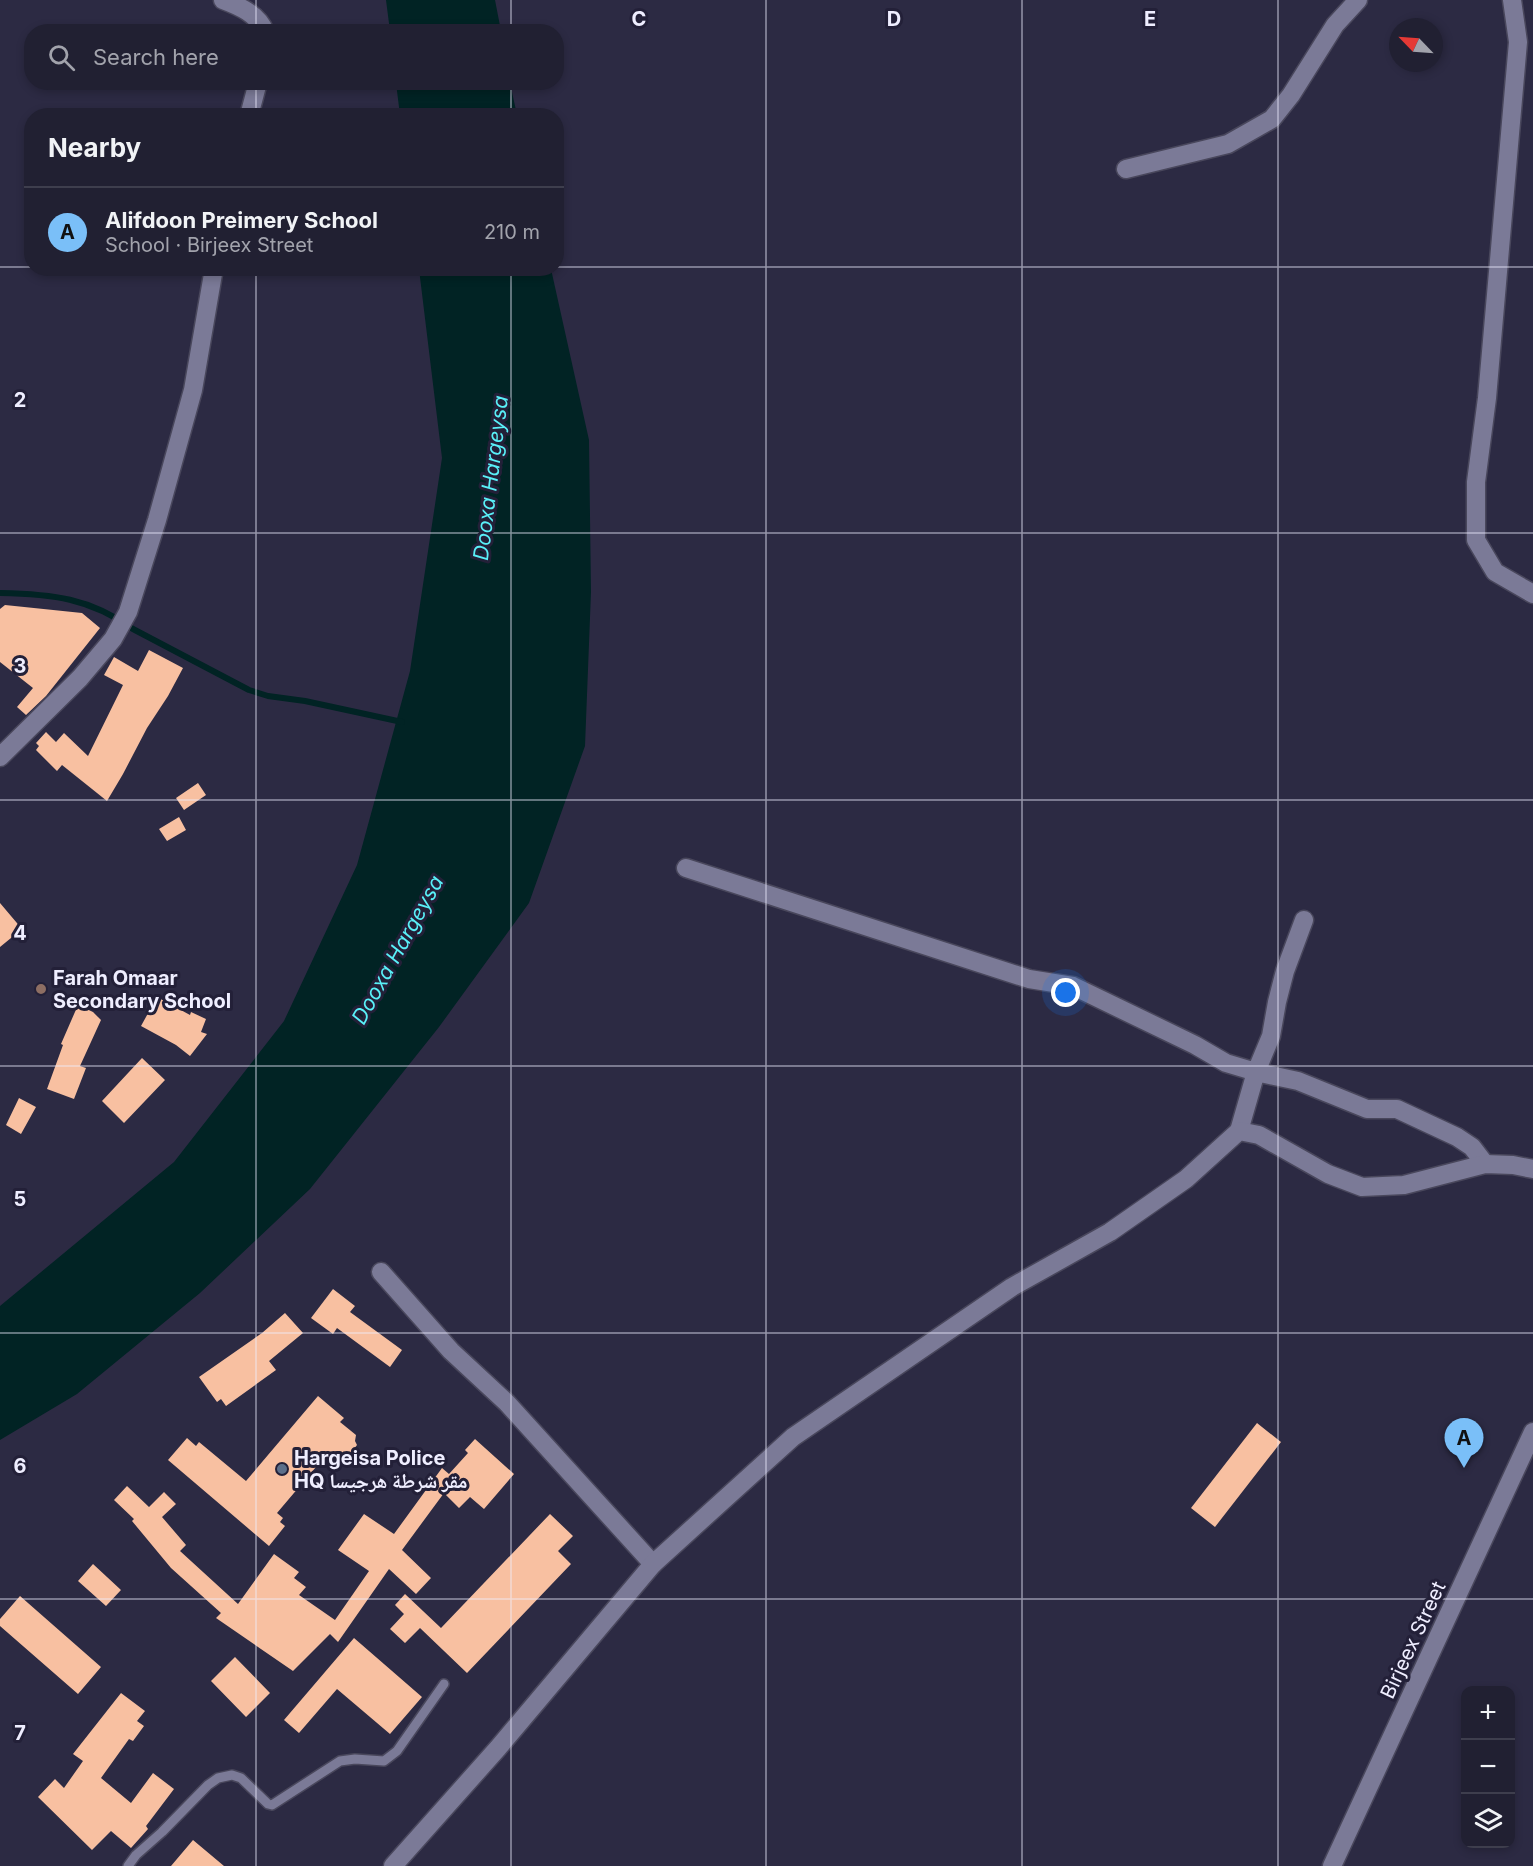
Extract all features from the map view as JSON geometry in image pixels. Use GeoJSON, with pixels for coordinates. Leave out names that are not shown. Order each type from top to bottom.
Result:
{"type":"FeatureCollection","features":[{"type":"Feature","properties":{"kind":"street"},"geometry":{"type":"LineString","coordinates":[[223,0],[240,6],[262,24]]}},
{"type":"Feature","properties":{"kind":"street"},"geometry":{"type":"LineString","coordinates":[[1126,169],[1228,144],[1272,119],[1292,95],[1335,25],[1358,0]]}},
{"type":"Feature","properties":{"kind":"street"},"geometry":{"type":"LineString","coordinates":[[1512,0],[1518,42],[1486,398],[1476,482],[1476,540],[1495,572],[1533,594]]}},
{"type":"Feature","properties":{"kind":"street"},"geometry":{"type":"LineString","coordinates":[[251,108],[256,90]]}},
{"type":"Feature","properties":{"kind":"street"},"geometry":{"type":"LineString","coordinates":[[0,758],[80,678],[113,639],[128,612],[158,520],[193,390],[213,276]]}},
{"type":"Feature","properties":{"kind":"street"},"geometry":{"type":"LineString","coordinates":[[686,868],[1029,979],[1073,986],[1195,1045],[1226,1063],[1298,1081],[1367,1108],[1396,1109],[1457,1137],[1472,1148],[1485,1164]]}},
{"type":"Feature","properties":{"kind":"street"},"geometry":{"type":"LineString","coordinates":[[393,1866],[498,1748],[653,1564],[793,1437],[1012,1287],[1110,1232],[1186,1179],[1239,1131],[1256,1072],[1271,1036],[1285,971],[1304,920]]}},
{"type":"Feature","properties":{"kind":"street"},"geometry":{"type":"LineString","coordinates":[[1239,1131],[1259,1134],[1328,1174],[1362,1187],[1404,1185],[1485,1164],[1513,1165],[1533,1169]]}},
{"type":"Feature","properties":{"kind":"street"},"geometry":{"type":"LineString","coordinates":[[381,1272],[451,1351],[507,1403],[653,1564]]}},
{"type":"Feature","properties":{"kind":"street","name":"Birjeex Street"},"geometry":{"type":"LineString","coordinates":[[1332,1866],[1533,1432]]}},
{"type":"Feature","properties":{"kind":"lane"},"geometry":{"type":"LineString","coordinates":[[128,1866],[136,1855],[162,1832],[207,1785],[218,1778],[232,1775],[241,1778],[268,1804],[272,1805],[277,1804],[340,1761],[355,1759],[384,1761],[397,1751],[444,1684]]}},
{"type":"Feature","properties":{"kind":"water"},"geometry":{"type":"Polygon","coordinates":[[[386,0],[495,0],[500,24],[389,24],[386,0]]]}},
{"type":"Feature","properties":{"kind":"water"},"geometry":{"type":"Polygon","coordinates":[[[397,90],[512,90],[515,108],[399,108],[397,90]]]}},
{"type":"Feature","properties":{"kind":"water","name":"Dooxa Hargeysa"},"geometry":{"type":"Polygon","coordinates":[[[420,276],[553,276],[589,440],[591,592],[585,746],[529,903],[439,1027],[310,1189],[200,1293],[77,1394],[0,1440],[0,1306],[174,1162],[284,1021],[357,865],[410,671],[442,458],[420,276]]]}},
{"type":"Feature","properties":{"kind":"building"},"geometry":{"type":"Polygon","coordinates":[[[5,605],[82,613],[100,628],[46,696],[26,715],[17,707],[33,688],[0,662],[0,609],[5,605]]]}},
{"type":"Feature","properties":{"kind":"building"},"geometry":{"type":"Polygon","coordinates":[[[149,650],[183,668],[107,801],[62,765],[57,771],[36,750],[39,746],[36,743],[46,732],[56,742],[64,733],[88,756],[123,685],[104,675],[114,657],[138,671],[149,650]]]}},
{"type":"Feature","properties":{"kind":"building"},"geometry":{"type":"Polygon","coordinates":[[[198,783],[206,795],[184,810],[176,798],[198,783]]]}},
{"type":"Feature","properties":{"kind":"building"},"geometry":{"type":"Polygon","coordinates":[[[179,817],[186,830],[167,841],[159,829],[179,817]]]}},
{"type":"Feature","properties":{"kind":"building"},"geometry":{"type":"Polygon","coordinates":[[[0,903],[22,929],[0,947],[0,903]]]}},
{"type":"Feature","properties":{"kind":"building"},"geometry":{"type":"Polygon","coordinates":[[[157,997],[190,1015],[191,1012],[206,1019],[201,1032],[207,1034],[190,1056],[176,1045],[141,1026],[157,997]]]}},
{"type":"Feature","properties":{"kind":"building"},"geometry":{"type":"Polygon","coordinates":[[[78,1005],[93,1012],[101,1020],[80,1066],[86,1068],[74,1099],[47,1089],[63,1045],[61,1044],[78,1005]]]}},
{"type":"Feature","properties":{"kind":"building"},"geometry":{"type":"Polygon","coordinates":[[[142,1058],[165,1080],[124,1123],[102,1101],[142,1058]]]}},
{"type":"Feature","properties":{"kind":"building"},"geometry":{"type":"Polygon","coordinates":[[[19,1098],[36,1107],[21,1134],[6,1125],[19,1098]]]}},
{"type":"Feature","properties":{"kind":"building"},"geometry":{"type":"Polygon","coordinates":[[[333,1289],[355,1306],[350,1312],[402,1350],[390,1367],[337,1328],[333,1334],[311,1318],[333,1289]]]}},
{"type":"Feature","properties":{"kind":"building"},"geometry":{"type":"Polygon","coordinates":[[[285,1313],[303,1333],[269,1361],[276,1370],[226,1406],[221,1399],[217,1402],[199,1377],[262,1333],[285,1313]]]}},
{"type":"Feature","properties":{"kind":"building"},"geometry":{"type":"Polygon","coordinates":[[[318,1396],[344,1418],[340,1422],[356,1435],[357,1445],[346,1459],[341,1459],[337,1463],[327,1454],[277,1513],[283,1518],[280,1522],[285,1526],[269,1546],[168,1460],[187,1438],[196,1446],[199,1442],[246,1481],[318,1396]]]}},
{"type":"Feature","properties":{"kind":"building"},"geometry":{"type":"Polygon","coordinates":[[[1257,1423],[1281,1442],[1215,1527],[1191,1508],[1257,1423]]]}},
{"type":"Feature","properties":{"kind":"building"},"geometry":{"type":"Polygon","coordinates":[[[475,1439],[514,1474],[484,1509],[470,1497],[459,1508],[444,1493],[402,1550],[431,1578],[416,1594],[389,1569],[338,1642],[330,1634],[293,1671],[216,1618],[221,1613],[171,1568],[132,1521],[134,1519],[114,1500],[127,1486],[149,1507],[164,1492],[176,1504],[162,1517],[186,1545],[180,1551],[238,1604],[274,1554],[299,1572],[294,1578],[306,1587],[299,1595],[335,1620],[369,1571],[338,1550],[364,1514],[394,1534],[442,1468],[449,1474],[468,1453],[465,1450],[475,1439]]]}},
{"type":"Feature","properties":{"kind":"building"},"geometry":{"type":"Polygon","coordinates":[[[550,1514],[573,1536],[558,1551],[571,1564],[467,1673],[420,1628],[405,1643],[390,1629],[404,1614],[395,1605],[405,1594],[441,1628],[550,1514]]]}},
{"type":"Feature","properties":{"kind":"building"},"geometry":{"type":"Polygon","coordinates":[[[93,1564],[121,1590],[106,1606],[78,1581],[93,1564]]]}},
{"type":"Feature","properties":{"kind":"building"},"geometry":{"type":"Polygon","coordinates":[[[20,1596],[101,1667],[78,1694],[0,1626],[0,1619],[20,1596]]]}},
{"type":"Feature","properties":{"kind":"building"},"geometry":{"type":"Polygon","coordinates":[[[354,1638],[422,1697],[390,1734],[337,1689],[299,1733],[284,1720],[354,1638]]]}},
{"type":"Feature","properties":{"kind":"building"},"geometry":{"type":"Polygon","coordinates":[[[235,1657],[270,1693],[246,1717],[211,1681],[235,1657]]]}},
{"type":"Feature","properties":{"kind":"building"},"geometry":{"type":"Polygon","coordinates":[[[121,1693],[145,1711],[137,1721],[144,1726],[133,1741],[129,1739],[101,1778],[131,1803],[153,1773],[174,1789],[146,1826],[148,1829],[131,1848],[111,1831],[92,1850],[38,1797],[55,1779],[64,1788],[83,1761],[73,1754],[121,1693]]]}},
{"type":"Feature","properties":{"kind":"building"},"geometry":{"type":"Polygon","coordinates":[[[193,1840],[224,1866],[171,1866],[193,1840]]]}},
{"type":"Feature","properties":{"kind":"waterway"},"geometry":{"type":"LineString","coordinates":[[0,593],[54,597],[86,604],[249,690],[268,696],[305,701],[402,722]]}},
{"type":"Feature","properties":{"kind":"place","name":"Farah Omaar Secondary School"},"geometry":{"type":"Point","coordinates":[41,989]}},
{"type":"Feature","properties":{"kind":"place","name":"Alifdoon Preimery School"},"geometry":{"type":"Point","coordinates":[1464,1468]}},
{"type":"Feature","properties":{"kind":"place","name":"Hargeisa Police HQ مقر شرطة هرجيسا"},"geometry":{"type":"Point","coordinates":[282,1469]}}]}
